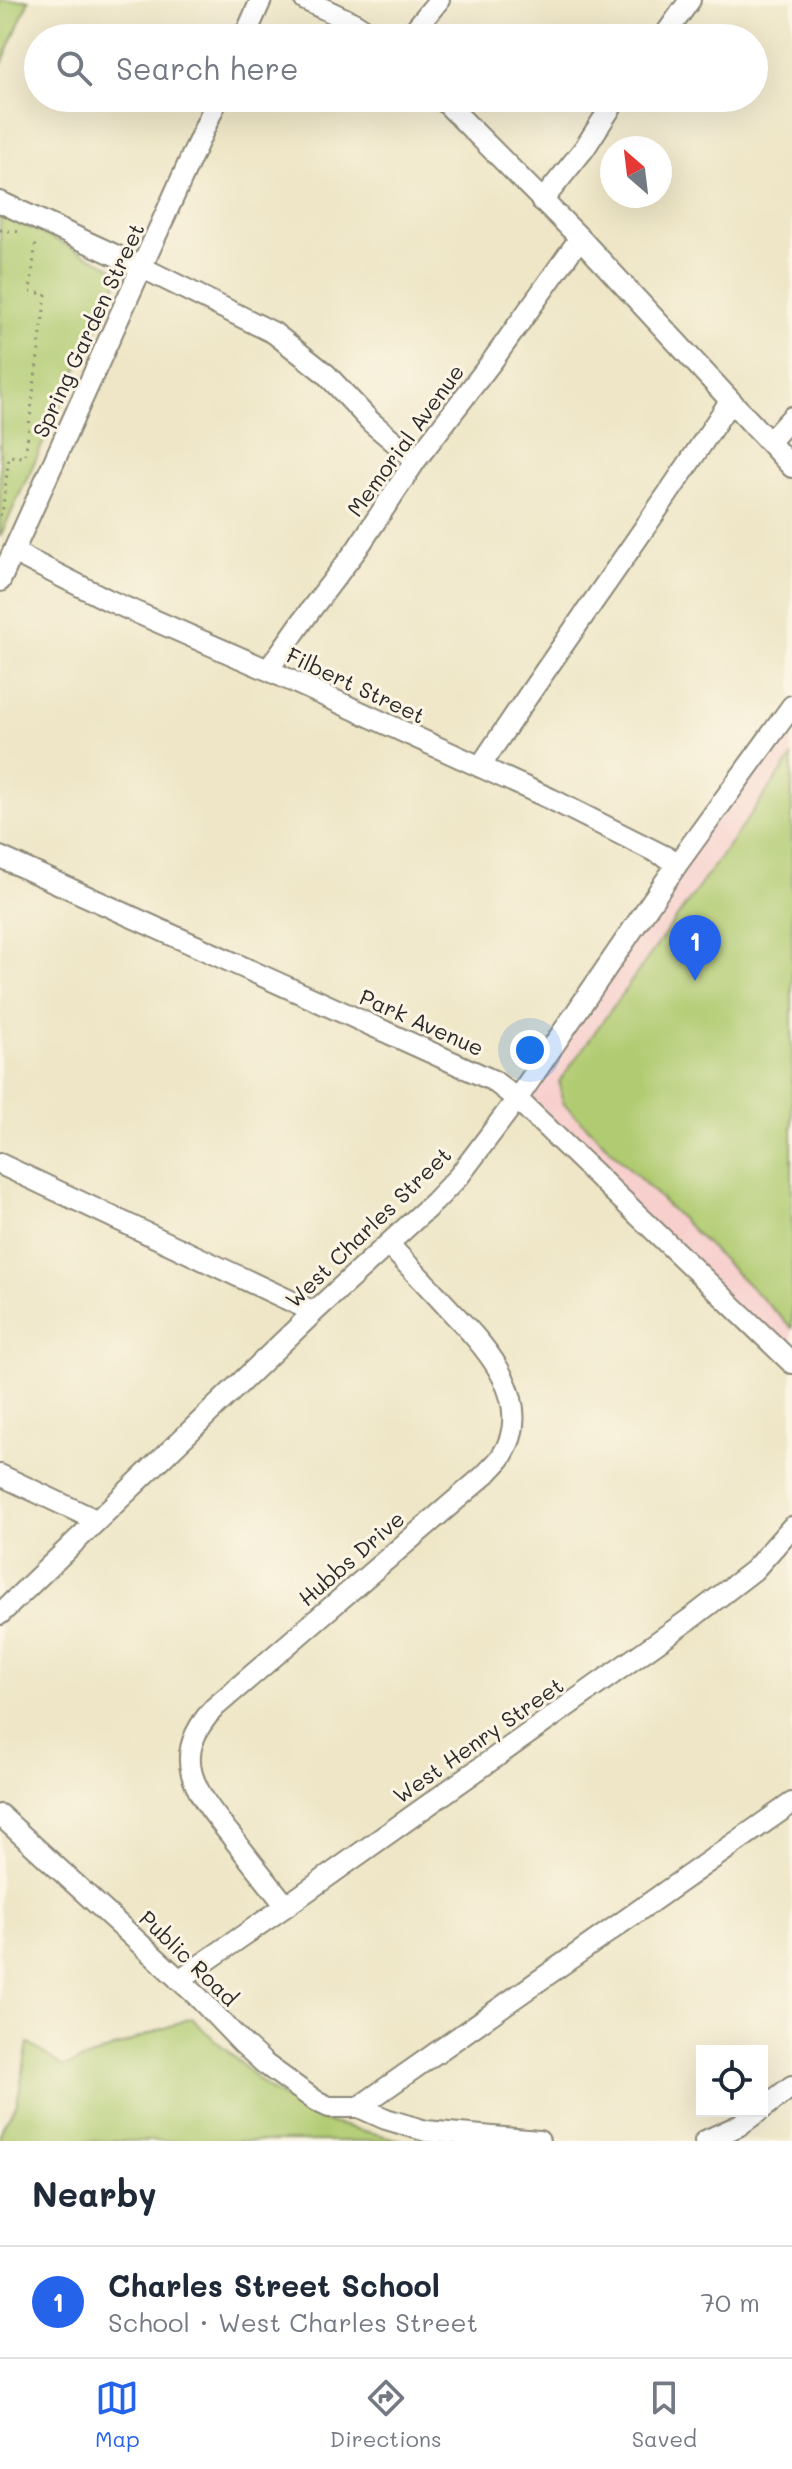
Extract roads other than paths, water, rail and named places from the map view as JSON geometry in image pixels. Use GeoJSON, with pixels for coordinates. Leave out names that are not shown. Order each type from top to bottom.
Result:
{"type":"FeatureCollection","features":[{"type":"Feature","properties":{"kind":"street"},"geometry":{"type":"LineString","coordinates":[[250,24],[261,0]]}},
{"type":"Feature","properties":{"kind":"street"},"geometry":{"type":"LineString","coordinates":[[305,0],[356,24]]}},
{"type":"Feature","properties":{"kind":"street"},"geometry":{"type":"LineString","coordinates":[[419,24],[439,0]]}},
{"type":"Feature","properties":{"kind":"street"},"geometry":{"type":"LineString","coordinates":[[673,24],[690,0]]}},
{"type":"Feature","properties":{"kind":"street","name":"Spring Garden Street"},"geometry":{"type":"LineString","coordinates":[[0,581],[212,112]]}},
{"type":"Feature","properties":{"kind":"street"},"geometry":{"type":"LineString","coordinates":[[455,112],[580,238],[792,467]]}},
{"type":"Feature","properties":{"kind":"street"},"geometry":{"type":"LineString","coordinates":[[542,201],[584,149],[608,112]]}},
{"type":"Feature","properties":{"kind":"street"},"geometry":{"type":"LineString","coordinates":[[0,202],[262,326],[326,374],[371,422],[416,460]]}},
{"type":"Feature","properties":{"kind":"street","name":"Memorial Avenue"},"geometry":{"type":"LineString","coordinates":[[268,670],[357,549],[416,460],[493,360],[580,238]]}},
{"type":"Feature","properties":{"kind":"street"},"geometry":{"type":"LineString","coordinates":[[480,767],[730,401]]}},
{"type":"Feature","properties":{"kind":"street"},"geometry":{"type":"LineString","coordinates":[[769,442],[792,417]]}},
{"type":"Feature","properties":{"kind":"street","name":"Filbert Street"},"geometry":{"type":"LineString","coordinates":[[13,552],[108,600],[551,799],[678,863]]}},
{"type":"Feature","properties":{"kind":"street","name":"West Charles Street"},"geometry":{"type":"LineString","coordinates":[[0,1614],[459,1176],[517,1099],[678,863],[792,706]]}},
{"type":"Feature","properties":{"kind":"street","name":"Park Avenue"},"geometry":{"type":"LineString","coordinates":[[0,857],[494,1081],[517,1099],[792,1363]]}},
{"type":"Feature","properties":{"kind":"street"},"geometry":{"type":"LineString","coordinates":[[0,1164],[314,1312]]}},
{"type":"Feature","properties":{"kind":"street","name":"Hubbs Drive"},"geometry":{"type":"LineString","coordinates":[[286,1906],[195,1786],[189,1757],[193,1736],[215,1707],[486,1474],[502,1456],[510,1437],[510,1399],[497,1364],[389,1245]]}},
{"type":"Feature","properties":{"kind":"street"},"geometry":{"type":"LineString","coordinates":[[0,1475],[96,1520]]}},
{"type":"Feature","properties":{"kind":"street","name":"West Henry Street"},"geometry":{"type":"LineString","coordinates":[[179,1980],[694,1616],[754,1570],[792,1527]]}},
{"type":"Feature","properties":{"kind":"street"},"geometry":{"type":"LineString","coordinates":[[359,2107],[792,1803]]}},
{"type":"Feature","properties":{"kind":"street","name":"Public Road"},"geometry":{"type":"LineString","coordinates":[[0,1815],[179,1980],[253,2053],[316,2101],[329,2107],[359,2107],[426,2131],[539,2141]]}},
{"type":"Feature","properties":{"kind":"street"},"geometry":{"type":"LineString","coordinates":[[768,2104],[792,2086]]}},
{"type":"Feature","properties":{"kind":"street"},"geometry":{"type":"LineString","coordinates":[[705,2141],[750,2117]]}},
{"type":"Feature","properties":{"kind":"place","name":"Charles Street School"},"geometry":{"type":"Point","coordinates":[695,981]}}]}
